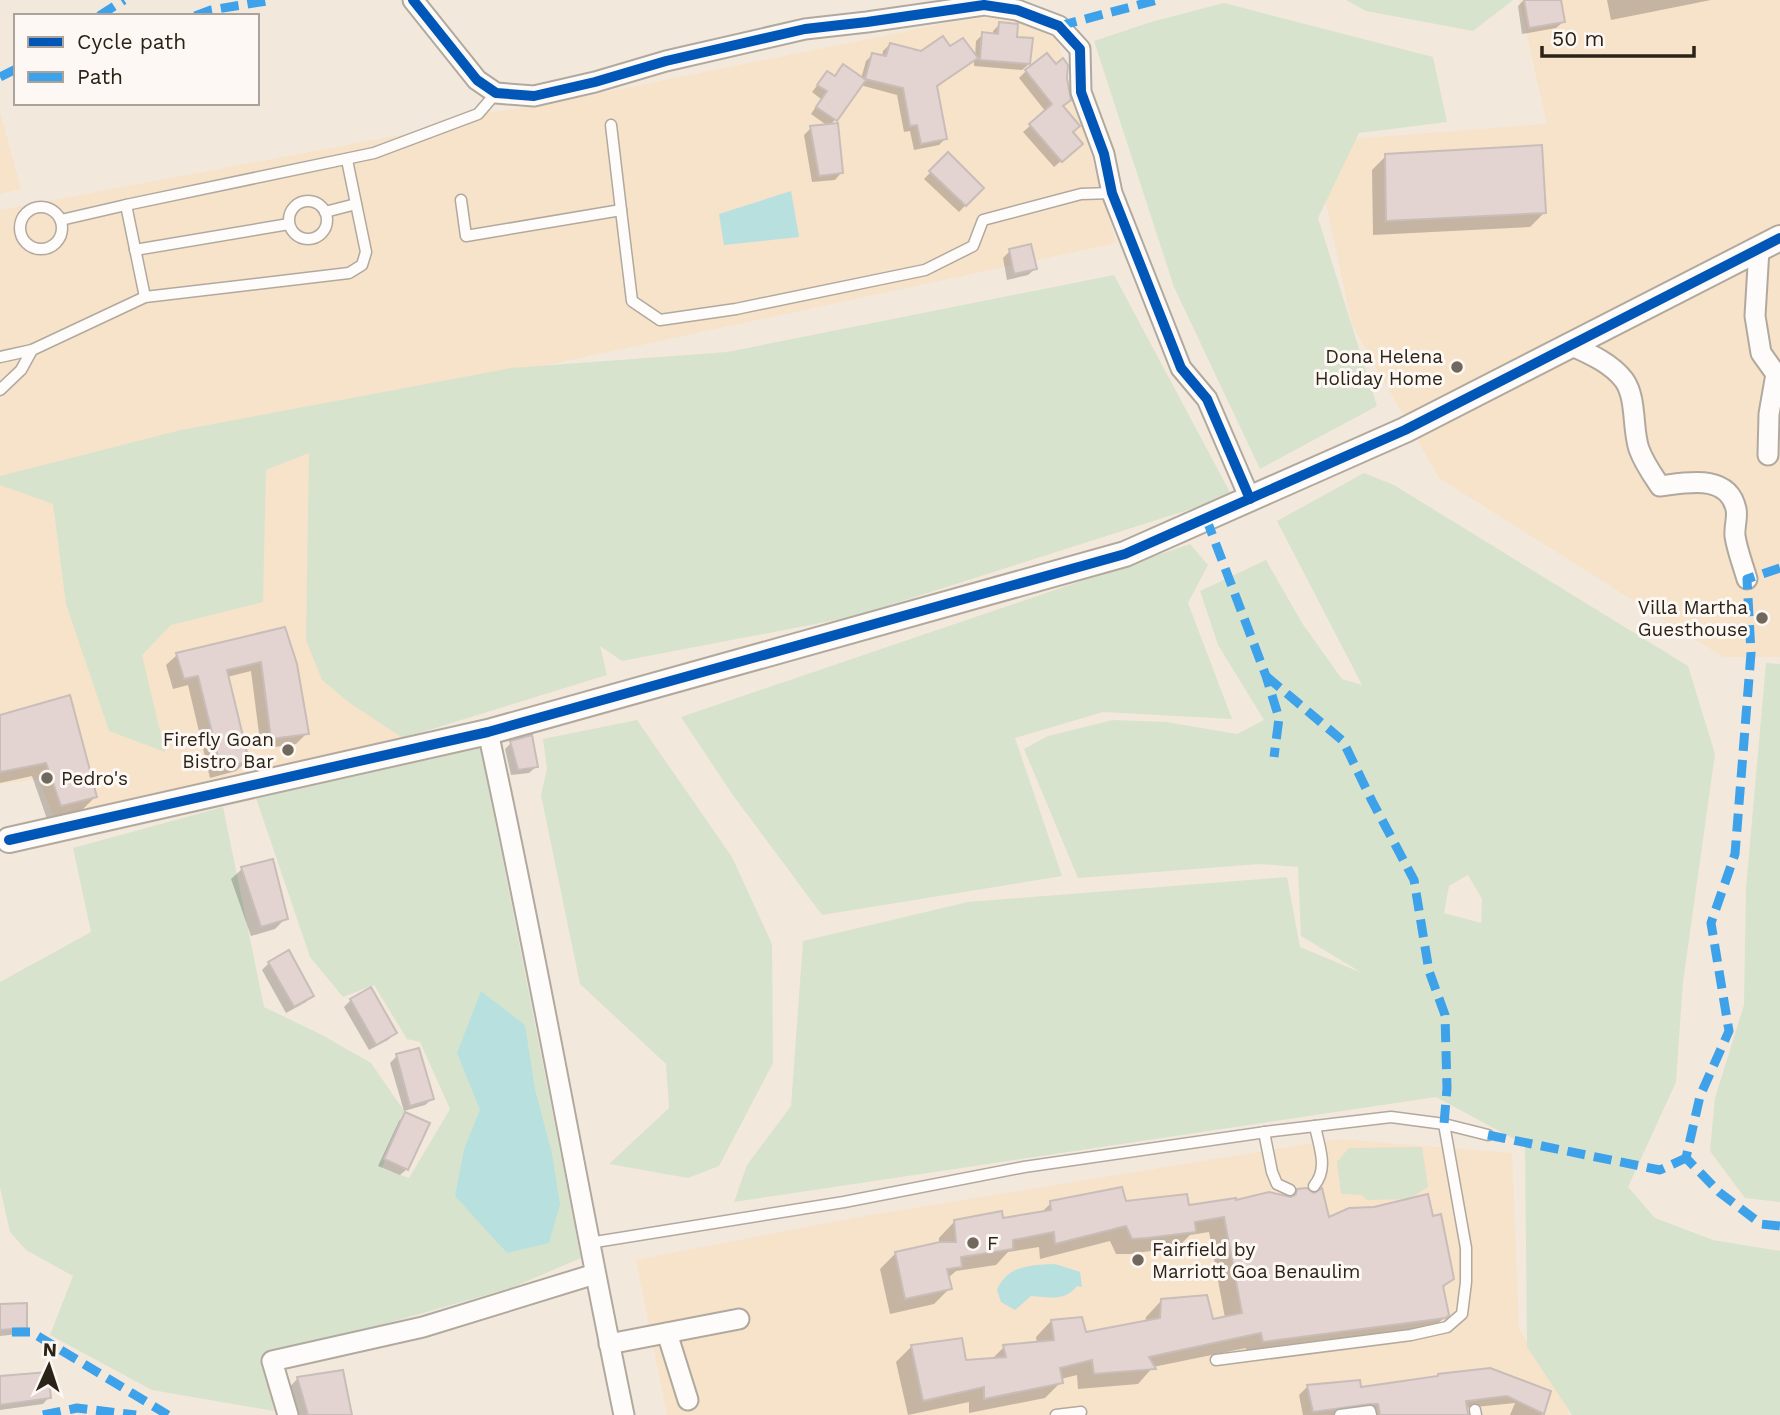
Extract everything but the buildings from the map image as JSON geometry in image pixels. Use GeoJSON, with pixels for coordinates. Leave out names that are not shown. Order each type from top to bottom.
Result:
{"type":"FeatureCollection","features":[{"type":"Feature","properties":{"kind":"street"},"geometry":{"type":"LineString","coordinates":[[413,0],[477,80],[496,93],[534,96],[595,82],[666,61],[805,29],[984,5],[1017,10],[1059,26],[1080,50],[1081,92],[1104,155],[1112,193],[1181,368],[1207,399],[1250,499]]}},
{"type":"Feature","properties":{"kind":"street"},"geometry":{"type":"LineString","coordinates":[[9,840],[488,732],[1125,554],[1405,430],[1770,244]]}},
{"type":"Feature","properties":{"kind":"street"},"geometry":{"type":"LineString","coordinates":[[1768,455],[1769,414],[1776,374],[1761,353],[1755,316],[1770,244]]}},
{"type":"Feature","properties":{"kind":"street"},"geometry":{"type":"LineString","coordinates":[[1570,345],[1601,359],[1625,381],[1635,414],[1638,447],[1660,486],[1702,481],[1722,487],[1732,499],[1737,510],[1735,536],[1747,579]]}},
{"type":"Feature","properties":{"kind":"street"},"geometry":{"type":"LineString","coordinates":[[488,732],[516,856],[624,1415]]}},
{"type":"Feature","properties":{"kind":"street"},"geometry":{"type":"LineString","coordinates":[[288,1415],[272,1361],[423,1327],[595,1273]]}},
{"type":"Feature","properties":{"kind":"street"},"geometry":{"type":"LineString","coordinates":[[609,1344],[739,1319]]}},
{"type":"Feature","properties":{"kind":"street"},"geometry":{"type":"LineString","coordinates":[[667,1333],[688,1400]]}},
{"type":"Feature","properties":{"kind":"lane"},"geometry":{"type":"LineString","coordinates":[[61,220],[374,153],[478,114],[496,93]]}},
{"type":"Feature","properties":{"kind":"lane"},"geometry":{"type":"LineString","coordinates":[[611,125],[632,301],[660,320],[736,309],[925,270],[973,246],[983,220],[1081,194],[1112,193]]}},
{"type":"Feature","properties":{"kind":"lane"},"geometry":{"type":"LineString","coordinates":[[0,357],[32,350],[145,297],[349,273],[362,265],[366,252],[348,160]]}},
{"type":"Feature","properties":{"kind":"lane"},"geometry":{"type":"LineString","coordinates":[[461,200],[466,236],[621,210]]}},
{"type":"Feature","properties":{"kind":"lane"},"geometry":{"type":"LineString","coordinates":[[311,201],[322,206],[325,212],[326,225],[314,238],[301,238],[289,224],[291,212],[299,204],[311,201]]}},
{"type":"Feature","properties":{"kind":"lane"},"geometry":{"type":"LineString","coordinates":[[325,212],[356,204]]}},
{"type":"Feature","properties":{"kind":"lane"},"geometry":{"type":"LineString","coordinates":[[126,205],[145,297]]}},
{"type":"Feature","properties":{"kind":"lane"},"geometry":{"type":"LineString","coordinates":[[46,207],[61,220],[61,235],[46,249],[32,248],[21,238],[19,224],[26,212],[32,208],[46,207]]}},
{"type":"Feature","properties":{"kind":"lane"},"geometry":{"type":"LineString","coordinates":[[135,250],[289,224]]}},
{"type":"Feature","properties":{"kind":"lane"},"geometry":{"type":"LineString","coordinates":[[0,390],[22,370],[32,350]]}},
{"type":"Feature","properties":{"kind":"lane"},"geometry":{"type":"LineString","coordinates":[[589,1243],[810,1208],[1024,1167],[1264,1132],[1391,1117],[1444,1124],[1488,1135]]}},
{"type":"Feature","properties":{"kind":"lane"},"geometry":{"type":"LineString","coordinates":[[1216,1360],[1411,1335],[1447,1327],[1462,1314],[1466,1248],[1444,1124]]}},
{"type":"Feature","properties":{"kind":"lane"},"geometry":{"type":"LineString","coordinates":[[1314,1186],[1321,1178],[1323,1169],[1315,1126]]}},
{"type":"Feature","properties":{"kind":"lane"},"geometry":{"type":"LineString","coordinates":[[1264,1132],[1277,1184],[1290,1190]]}},
{"type":"Feature","properties":{"kind":"lane"},"geometry":{"type":"LineString","coordinates":[[1340,1415],[1370,1411],[1371,1415]]}},
{"type":"Feature","properties":{"kind":"lane"},"geometry":{"type":"LineString","coordinates":[[1056,1415],[1081,1412]]}},
{"type":"Feature","properties":{"kind":"shaded area"},"geometry":{"type":"Polygon","coordinates":[[[1519,0],[1780,0],[1780,657],[1723,657],[1439,478],[1352,325],[1313,142],[1547,124],[1519,0]]]}},
{"type":"Feature","properties":{"kind":"shaded area"},"geometry":{"type":"Polygon","coordinates":[[[1004,15],[1057,39],[1116,243],[315,415],[404,737],[54,818],[39,779],[0,784],[0,210],[411,133],[478,114],[537,106],[947,23],[1004,15]]]}},
{"type":"Feature","properties":{"kind":"shaded area"},"geometry":{"type":"Polygon","coordinates":[[[0,112],[21,189],[0,194],[0,112]]]}},
{"type":"Feature","properties":{"kind":"shaded area"},"geometry":{"type":"Polygon","coordinates":[[[1338,1139],[1512,1153],[1519,1329],[1567,1407],[1569,1415],[667,1415],[636,1260],[853,1218],[1338,1139]]]}},
{"type":"Feature","properties":{"kind":"green space"},"geometry":{"type":"Polygon","coordinates":[[[1346,0],[1513,0],[1473,31],[1366,11],[1346,0]]]}},
{"type":"Feature","properties":{"kind":"green space"},"geometry":{"type":"Polygon","coordinates":[[[1224,3],[1433,57],[1447,122],[1359,133],[1318,218],[1377,406],[1260,469],[1174,287],[1094,41],[1151,22],[1224,3]]]}},
{"type":"Feature","properties":{"kind":"green space"},"geometry":{"type":"Polygon","coordinates":[[[1114,275],[1232,496],[852,617],[622,661],[600,646],[607,675],[403,738],[351,704],[322,680],[306,640],[309,453],[266,470],[263,602],[171,625],[142,655],[165,752],[109,731],[66,604],[53,504],[0,485],[0,476],[181,430],[511,368],[727,352],[1114,275]]]}},
{"type":"Feature","properties":{"kind":"green space"},"geometry":{"type":"Polygon","coordinates":[[[1364,473],[1394,485],[1688,666],[1715,754],[1683,982],[1676,1082],[1628,1187],[1655,1218],[1713,1240],[1780,1251],[1780,1415],[1572,1415],[1527,1347],[1525,1145],[1436,1097],[734,1202],[747,1165],[791,1106],[803,941],[968,902],[1287,877],[1300,947],[1362,973],[1301,936],[1298,867],[1259,864],[1078,878],[1024,749],[1048,736],[1113,720],[1166,722],[1237,734],[1264,720],[1218,645],[1200,591],[1266,560],[1302,623],[1342,679],[1362,685],[1277,521],[1364,473]],[[1468,875],[1449,886],[1444,913],[1481,923],[1482,899],[1468,875]]]}},
{"type":"Feature","properties":{"kind":"green space"},"geometry":{"type":"Polygon","coordinates":[[[1190,544],[1208,565],[1188,603],[1232,719],[1103,712],[1015,738],[1062,876],[822,915],[732,794],[681,717],[1190,544]]]}},
{"type":"Feature","properties":{"kind":"green space"},"geometry":{"type":"Polygon","coordinates":[[[1766,663],[1780,664],[1780,1202],[1745,1198],[1710,1151],[1715,1098],[1744,1005],[1746,888],[1766,663]]]}},
{"type":"Feature","properties":{"kind":"green space"},"geometry":{"type":"Polygon","coordinates":[[[637,720],[732,857],[772,944],[773,1063],[719,1166],[688,1178],[609,1164],[669,1108],[666,1064],[580,984],[541,795],[547,769],[543,739],[637,720]]]}},
{"type":"Feature","properties":{"kind":"green space"},"geometry":{"type":"Polygon","coordinates":[[[480,744],[581,1258],[511,1288],[349,1334],[265,1354],[274,1411],[152,1390],[50,1335],[73,1276],[26,1250],[10,1232],[0,1188],[0,982],[91,932],[73,848],[223,807],[264,1007],[371,1063],[405,1112],[382,1168],[409,1178],[450,1109],[420,1042],[407,1039],[374,985],[343,997],[310,957],[256,798],[480,744]]]}},
{"type":"Feature","properties":{"kind":"green space"},"geometry":{"type":"Polygon","coordinates":[[[1422,1147],[1428,1187],[1409,1199],[1367,1200],[1362,1195],[1341,1194],[1337,1162],[1349,1148],[1422,1147]]]}},
{"type":"Feature","properties":{"kind":"water"},"geometry":{"type":"Polygon","coordinates":[[[791,191],[799,237],[724,245],[719,214],[791,191]]]}},
{"type":"Feature","properties":{"kind":"water"},"geometry":{"type":"Polygon","coordinates":[[[481,991],[525,1025],[535,1089],[552,1154],[560,1204],[549,1243],[507,1253],[455,1196],[464,1149],[480,1110],[457,1053],[481,991]]]}},
{"type":"Feature","properties":{"kind":"water"},"geometry":{"type":"Polygon","coordinates":[[[1055,1264],[1080,1272],[1082,1287],[1077,1286],[1062,1296],[1031,1296],[1015,1310],[1001,1302],[997,1290],[1001,1282],[1014,1271],[1055,1264]]]}},
{"type":"Feature","properties":{"kind":"marked path"},"geometry":{"type":"LineString","coordinates":[[102,14],[124,0]]}},
{"type":"Feature","properties":{"kind":"marked path"},"geometry":{"type":"LineString","coordinates":[[200,14],[273,0]]}},
{"type":"Feature","properties":{"kind":"marked path"},"geometry":{"type":"LineString","coordinates":[[1059,26],[1157,0]]}},
{"type":"Feature","properties":{"kind":"marked path"},"geometry":{"type":"LineString","coordinates":[[0,77],[14,70]]}},
{"type":"Feature","properties":{"kind":"marked path"},"geometry":{"type":"LineString","coordinates":[[1206,518],[1266,676],[1279,718],[1274,757]]}},
{"type":"Feature","properties":{"kind":"marked path"},"geometry":{"type":"LineString","coordinates":[[1780,568],[1747,579],[1751,653],[1735,854],[1711,923],[1729,1031],[1700,1096],[1686,1158],[1719,1192],[1761,1224],[1780,1226]]}},
{"type":"Feature","properties":{"kind":"marked path"},"geometry":{"type":"LineString","coordinates":[[1266,676],[1343,741],[1414,880],[1429,971],[1445,1015],[1447,1088],[1444,1124]]}},
{"type":"Feature","properties":{"kind":"marked path"},"geometry":{"type":"LineString","coordinates":[[1488,1135],[1660,1170],[1686,1158]]}},
{"type":"Feature","properties":{"kind":"marked path"},"geometry":{"type":"LineString","coordinates":[[12,1332],[31,1332],[168,1415]]}},
{"type":"Feature","properties":{"kind":"marked path"},"geometry":{"type":"LineString","coordinates":[[43,1415],[77,1408],[136,1415]]}},
{"type":"Feature","properties":{"kind":"cycle path"},"geometry":{"type":"LineString","coordinates":[[413,0],[477,80],[496,93],[534,96],[595,82],[666,61],[805,29],[984,5],[1017,10],[1059,26],[1080,49],[1081,92],[1104,154],[1112,193],[1181,368],[1207,399],[1250,499]]}},
{"type":"Feature","properties":{"kind":"cycle path"},"geometry":{"type":"LineString","coordinates":[[9,840],[488,732],[1125,554],[1405,430],[1780,238]]}},
{"type":"Feature","properties":{"kind":"place","name":"Dona Helena Holiday Home"},"geometry":{"type":"Point","coordinates":[1457,367]}},
{"type":"Feature","properties":{"kind":"place","name":"Villa Martha Guesthouse"},"geometry":{"type":"Point","coordinates":[1762,618]}},
{"type":"Feature","properties":{"kind":"place","name":"Firefly Goan Bistro Bar"},"geometry":{"type":"Point","coordinates":[288,750]}},
{"type":"Feature","properties":{"kind":"place","name":"Pedro's"},"geometry":{"type":"Point","coordinates":[47,778]}},
{"type":"Feature","properties":{"kind":"place","name":"F"},"geometry":{"type":"Point","coordinates":[973,1243]}},
{"type":"Feature","properties":{"kind":"place","name":"Fairfield by Marriott Goa Benaulim"},"geometry":{"type":"Point","coordinates":[1138,1260]}}]}
